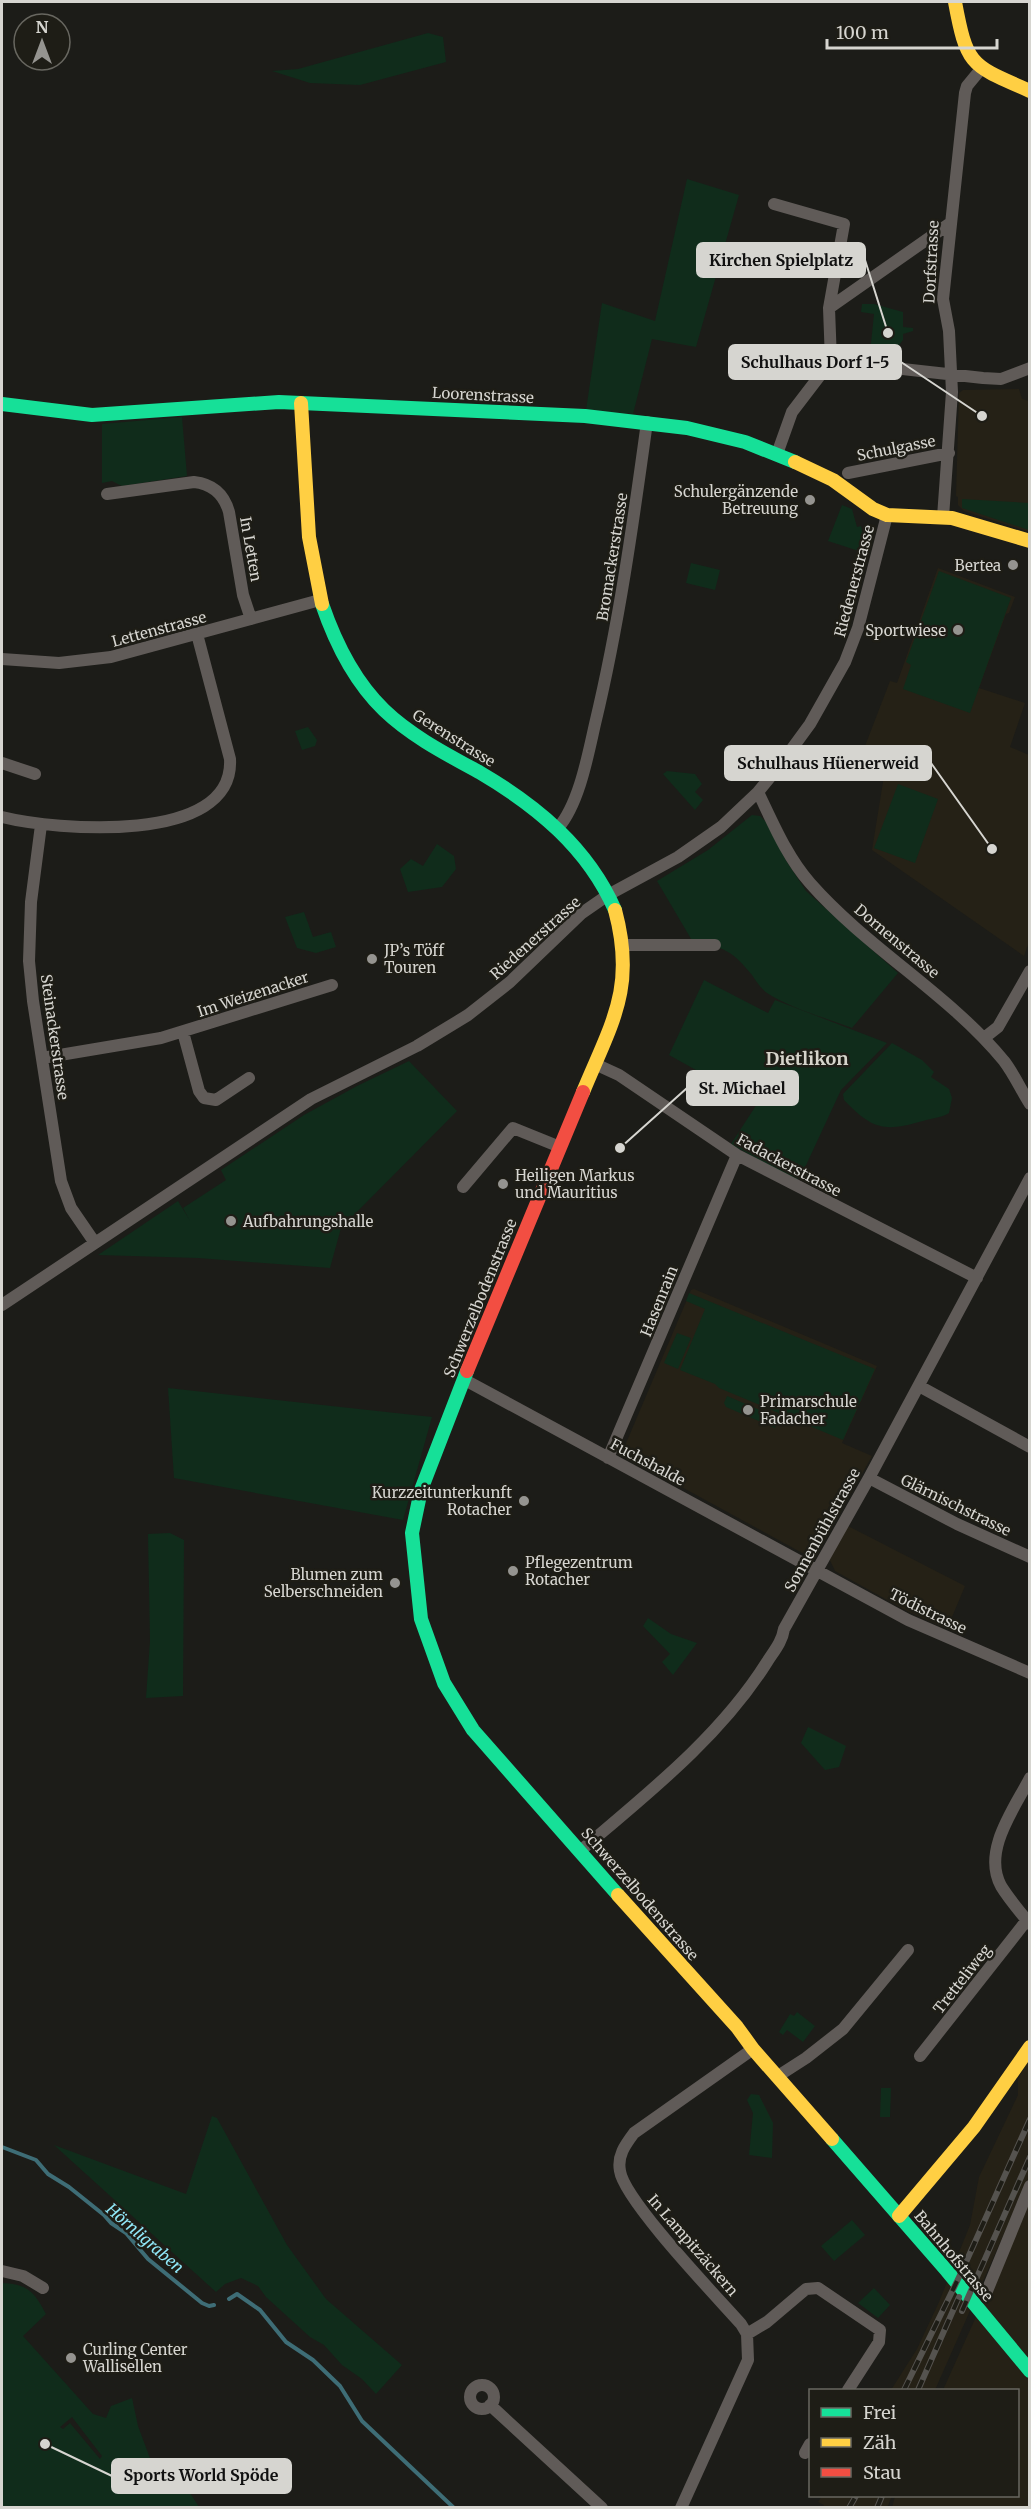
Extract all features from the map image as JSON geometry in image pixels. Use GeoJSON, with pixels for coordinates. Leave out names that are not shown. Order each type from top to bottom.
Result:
{"type":"FeatureCollection","features":[{"type":"Feature","properties":{"kind":"street"},"geometry":{"type":"LineString","coordinates":[[955,2],[964,48],[971,60],[981,69],[1029,91]]}},
{"type":"Feature","properties":{"kind":"street","name":"Dorfstrasse"},"geometry":{"type":"LineString","coordinates":[[943,517],[949,453],[951,375],[949,332],[943,299],[965,93],[967,86],[981,69]]}},
{"type":"Feature","properties":{"kind":"street"},"geometry":{"type":"LineString","coordinates":[[774,204],[844,224],[829,308],[831,361],[792,412],[777,454]]}},
{"type":"Feature","properties":{"kind":"street"},"geometry":{"type":"LineString","coordinates":[[829,308],[950,224]]}},
{"type":"Feature","properties":{"kind":"street"},"geometry":{"type":"LineString","coordinates":[[831,361],[1001,379],[1029,368]]}},
{"type":"Feature","properties":{"kind":"street","name":"Loorenstrasse"},"geometry":{"type":"LineString","coordinates":[[2,404],[92,415],[145,413],[233,402],[301,403],[585,416],[646,422],[710,433],[777,454],[833,480],[873,509],[887,515],[943,517]]}},
{"type":"Feature","properties":{"kind":"street","name":"Gerenstrasse"},"geometry":{"type":"LineString","coordinates":[[301,403],[310,552],[320,600],[335,640],[348,663],[388,714],[444,754],[509,790],[558,828],[595,871],[609,895]]}},
{"type":"Feature","properties":{"kind":"street","name":"Bromackerstrasse"},"geometry":{"type":"LineString","coordinates":[[558,828],[578,787],[602,696],[623,592],[646,422]]}},
{"type":"Feature","properties":{"kind":"street","name":"Schulgasse"},"geometry":{"type":"LineString","coordinates":[[848,473],[949,453]]}},
{"type":"Feature","properties":{"kind":"street","name":"In Letten"},"geometry":{"type":"LineString","coordinates":[[107,494],[194,482],[216,490],[228,507],[243,595],[251,619]]}},
{"type":"Feature","properties":{"kind":"street","name":"Riedenerstrasse"},"geometry":{"type":"LineString","coordinates":[[2,1305],[311,1099],[434,1037],[468,1015],[510,982],[582,913],[609,895],[678,857],[712,833],[758,792],[810,724],[845,662],[858,628],[887,515]]}},
{"type":"Feature","properties":{"kind":"street"},"geometry":{"type":"LineString","coordinates":[[943,517],[969,522],[1029,541]]}},
{"type":"Feature","properties":{"kind":"street","name":"Lettenstrasse"},"geometry":{"type":"LineString","coordinates":[[2,659],[45,663],[98,660],[136,652],[320,600]]}},
{"type":"Feature","properties":{"kind":"street"},"geometry":{"type":"LineString","coordinates":[[2,817],[41,825],[96,828],[149,823],[200,810],[212,802],[228,778],[230,756],[197,634]]}},
{"type":"Feature","properties":{"kind":"street"},"geometry":{"type":"LineString","coordinates":[[2,763],[35,774]]}},
{"type":"Feature","properties":{"kind":"street","name":"Dornenstrasse"},"geometry":{"type":"LineString","coordinates":[[758,792],[788,851],[810,882],[843,916],[984,1038],[1006,1064],[1029,1104]]}},
{"type":"Feature","properties":{"kind":"street","name":"Steinackerstrasse"},"geometry":{"type":"LineString","coordinates":[[41,825],[31,902],[29,961],[33,1001],[63,1190],[71,1208],[95,1243]]}},
{"type":"Feature","properties":{"kind":"street","name":"Schwerzelbodenstrasse"},"geometry":{"type":"LineString","coordinates":[[609,895],[626,945],[626,969],[622,994],[429,1466],[418,1511],[421,1534],[415,1562],[421,1619],[444,1683],[473,1730],[664,1948],[737,2027],[753,2049],[899,2216]]}},
{"type":"Feature","properties":{"kind":"street"},"geometry":{"type":"LineString","coordinates":[[626,945],[715,945]]}},
{"type":"Feature","properties":{"kind":"street"},"geometry":{"type":"LineString","coordinates":[[984,1038],[998,1027],[1029,971]]}},
{"type":"Feature","properties":{"kind":"street","name":"Im Weizenacker"},"geometry":{"type":"LineString","coordinates":[[42,1058],[142,1042],[183,1032],[332,985]]}},
{"type":"Feature","properties":{"kind":"street","name":"Im Weizenacker"},"geometry":{"type":"LineString","coordinates":[[183,1032],[199,1091],[204,1098],[216,1100],[249,1078]]}},
{"type":"Feature","properties":{"kind":"street","name":"Fadackerstrasse"},"geometry":{"type":"LineString","coordinates":[[595,1064],[619,1075],[737,1155],[977,1278]]}},
{"type":"Feature","properties":{"kind":"street"},"geometry":{"type":"LineString","coordinates":[[463,1187],[513,1128],[560,1147]]}},
{"type":"Feature","properties":{"kind":"street","name":"Hasenrain"},"geometry":{"type":"LineString","coordinates":[[608,1458],[737,1155]]}},
{"type":"Feature","properties":{"kind":"street","name":"Sonnenbühlstrasse"},"geometry":{"type":"LineString","coordinates":[[580,1851],[682,1762],[745,1692],[782,1638],[784,1629],[919,1386],[1029,1178]]}},
{"type":"Feature","properties":{"kind":"street","name":"Fuchshalde"},"geometry":{"type":"LineString","coordinates":[[465,1380],[817,1570]]}},
{"type":"Feature","properties":{"kind":"street"},"geometry":{"type":"LineString","coordinates":[[919,1386],[1029,1447]]}},
{"type":"Feature","properties":{"kind":"street","name":"Glärnischstrasse"},"geometry":{"type":"LineString","coordinates":[[869,1478],[957,1524],[1029,1557]]}},
{"type":"Feature","properties":{"kind":"street","name":"Tödistrasse"},"geometry":{"type":"LineString","coordinates":[[817,1570],[908,1620],[1029,1673]]}},
{"type":"Feature","properties":{"kind":"street"},"geometry":{"type":"LineString","coordinates":[[1028,1922],[1001,1886],[995,1864],[998,1840],[1029,1778]]}},
{"type":"Feature","properties":{"kind":"street","name":"Tretteliweg"},"geometry":{"type":"LineString","coordinates":[[920,2056],[1028,1922]]}},
{"type":"Feature","properties":{"kind":"street"},"geometry":{"type":"LineString","coordinates":[[778,2076],[806,2058],[843,2029],[908,1950]]}},
{"type":"Feature","properties":{"kind":"street","name":"Bahnhofstrasse"},"geometry":{"type":"LineString","coordinates":[[1029,2047],[1013,2075],[990,2106],[913,2202],[899,2216],[1029,2372]]}},
{"type":"Feature","properties":{"kind":"street","name":"In Lampitzäckern"},"geometry":{"type":"LineString","coordinates":[[747,2334],[741,2324],[635,2200],[621,2177],[619,2162],[621,2153],[634,2133],[753,2049]]}},
{"type":"Feature","properties":{"kind":"street"},"geometry":{"type":"LineString","coordinates":[[987,2291],[1029,2186]]}},
{"type":"Feature","properties":{"kind":"street"},"geometry":{"type":"LineString","coordinates":[[2,2271],[23,2276],[43,2288]]}},
{"type":"Feature","properties":{"kind":"street"},"geometry":{"type":"LineString","coordinates":[[681,2508],[748,2360],[747,2334],[767,2322],[806,2289],[818,2288],[880,2330],[879,2342],[849,2389]]}},
{"type":"Feature","properties":{"kind":"street"},"geometry":{"type":"LineString","coordinates":[[482,2385],[489,2388],[494,2398],[490,2405],[480,2409],[474,2405],[470,2399],[473,2389],[482,2385]]}},
{"type":"Feature","properties":{"kind":"street"},"geometry":{"type":"LineString","coordinates":[[490,2405],[602,2508]]}},
{"type":"Feature","properties":{"kind":"shaded area"},"geometry":{"type":"Polygon","coordinates":[[[1019,389],[1022,399],[1029,401],[1029,532],[964,511],[958,505],[956,496],[959,393],[963,390],[1019,389]]]}},
{"type":"Feature","properties":{"kind":"shaded area"},"geometry":{"type":"Polygon","coordinates":[[[938,568],[1015,597],[1009,613],[1006,614],[979,688],[1025,703],[1010,747],[1029,755],[1030,939],[1024,956],[872,850],[884,776],[857,767],[890,681],[897,683],[938,568]]]}},
{"type":"Feature","properties":{"kind":"shaded area","name":"Primarschule Fadacher"},"geometry":{"type":"Polygon","coordinates":[[[694,1289],[877,1366],[842,1443],[872,1456],[818,1553],[806,1555],[625,1456],[624,1448],[691,1290],[694,1289]]]}},
{"type":"Feature","properties":{"kind":"shaded area"},"geometry":{"type":"Polygon","coordinates":[[[848,1526],[965,1586],[947,1629],[907,1611],[835,1571],[829,1558],[848,1526]]]}},
{"type":"Feature","properties":{"kind":"shaded area"},"geometry":{"type":"Polygon","coordinates":[[[1029,2058],[1029,2177],[935,2389],[892,2389],[917,2349],[939,2302],[970,2225],[979,2177],[1018,2095],[1018,2079],[1029,2058]]]}},
{"type":"Feature","properties":{"kind":"shaded area"},"geometry":{"type":"Polygon","coordinates":[[[1029,2199],[1029,2507],[892,2508],[895,2497],[1019,2497],[1019,2389],[943,2389],[1029,2199]]]}},
{"type":"Feature","properties":{"kind":"shaded area"},"geometry":{"type":"Polygon","coordinates":[[[821,2497],[892,2497],[887,2508],[823,2507],[824,2505],[818,2502],[821,2497]]]}},
{"type":"Feature","properties":{"kind":"green space"},"geometry":{"type":"Polygon","coordinates":[[[428,33],[443,37],[446,62],[360,85],[310,83],[272,71],[298,69],[428,33]]]}},
{"type":"Feature","properties":{"kind":"green space"},"geometry":{"type":"Polygon","coordinates":[[[687,179],[739,195],[696,347],[652,339],[633,414],[586,410],[602,303],[655,321],[687,179]]]}},
{"type":"Feature","properties":{"kind":"green space"},"geometry":{"type":"Polygon","coordinates":[[[862,304],[874,304],[903,312],[903,327],[913,328],[913,331],[903,334],[903,340],[899,345],[900,363],[856,358],[860,353],[870,353],[874,314],[861,312],[862,304]]]}},
{"type":"Feature","properties":{"kind":"green space"},"geometry":{"type":"Polygon","coordinates":[[[182,417],[187,476],[122,486],[112,481],[102,483],[102,424],[182,417]]]}},
{"type":"Feature","properties":{"kind":"green space"},"geometry":{"type":"Polygon","coordinates":[[[962,499],[1029,503],[1029,530],[962,508],[962,499]]]}},
{"type":"Feature","properties":{"kind":"green space"},"geometry":{"type":"Polygon","coordinates":[[[842,505],[852,509],[857,527],[861,526],[862,552],[828,541],[842,505]]]}},
{"type":"Feature","properties":{"kind":"green space"},"geometry":{"type":"Polygon","coordinates":[[[691,563],[720,570],[715,590],[686,583],[691,563]]]}},
{"type":"Feature","properties":{"kind":"green space","name":"Sportwiese"},"geometry":{"type":"Polygon","coordinates":[[[939,571],[1011,598],[970,713],[903,689],[911,665],[906,662],[939,571]]]}},
{"type":"Feature","properties":{"kind":"green space"},"geometry":{"type":"Polygon","coordinates":[[[308,727],[317,740],[315,746],[302,750],[295,731],[308,727]]]}},
{"type":"Feature","properties":{"kind":"green space"},"geometry":{"type":"Polygon","coordinates":[[[667,771],[695,774],[702,784],[695,792],[703,800],[695,810],[663,774],[667,771]]]}},
{"type":"Feature","properties":{"kind":"green space"},"geometry":{"type":"Polygon","coordinates":[[[898,784],[938,799],[915,863],[874,848],[898,784]]]}},
{"type":"Feature","properties":{"kind":"green space"},"geometry":{"type":"Polygon","coordinates":[[[752,815],[760,816],[766,822],[787,862],[806,891],[898,973],[852,1028],[777,999],[763,989],[734,956],[721,948],[694,944],[657,881],[708,850],[752,815]]]}},
{"type":"Feature","properties":{"kind":"green space"},"geometry":{"type":"Polygon","coordinates":[[[437,844],[454,856],[456,869],[442,887],[408,892],[400,869],[411,859],[423,866],[437,844]]]}},
{"type":"Feature","properties":{"kind":"green space"},"geometry":{"type":"Polygon","coordinates":[[[304,912],[313,937],[331,932],[336,947],[316,953],[297,948],[285,917],[304,912]]]}},
{"type":"Feature","properties":{"kind":"green space"},"geometry":{"type":"Polygon","coordinates":[[[704,980],[768,1013],[775,1000],[887,1043],[841,1090],[801,1176],[795,1180],[731,1144],[757,1104],[669,1055],[704,980]]]}},
{"type":"Feature","properties":{"kind":"green space"},"geometry":{"type":"Polygon","coordinates":[[[892,1043],[922,1060],[934,1072],[931,1077],[949,1089],[952,1098],[949,1113],[898,1127],[880,1126],[871,1123],[844,1100],[843,1094],[892,1043]]]}},
{"type":"Feature","properties":{"kind":"green space"},"geometry":{"type":"Polygon","coordinates":[[[409,1061],[457,1111],[341,1228],[330,1268],[198,1258],[98,1255],[178,1201],[190,1221],[183,1208],[226,1180],[221,1170],[304,1115],[409,1061]]]}},
{"type":"Feature","properties":{"kind":"green space"},"geometry":{"type":"Polygon","coordinates":[[[689,1293],[875,1369],[843,1440],[680,1370],[705,1309],[686,1301],[689,1293]]]}},
{"type":"Feature","properties":{"kind":"green space"},"geometry":{"type":"Polygon","coordinates":[[[677,1333],[691,1338],[678,1369],[664,1363],[677,1333]]]}},
{"type":"Feature","properties":{"kind":"green space"},"geometry":{"type":"Polygon","coordinates":[[[168,1388],[432,1417],[403,1520],[174,1478],[168,1388]]]}},
{"type":"Feature","properties":{"kind":"green space"},"geometry":{"type":"Polygon","coordinates":[[[727,1396],[779,1418],[775,1428],[726,1407],[724,1403],[727,1396]]]}},
{"type":"Feature","properties":{"kind":"green space"},"geometry":{"type":"Polygon","coordinates":[[[170,1533],[184,1540],[183,1696],[146,1698],[150,1641],[148,1534],[170,1533]]]}},
{"type":"Feature","properties":{"kind":"green space"},"geometry":{"type":"Polygon","coordinates":[[[648,1618],[671,1634],[697,1643],[673,1675],[662,1662],[670,1654],[643,1626],[648,1618]]]}},
{"type":"Feature","properties":{"kind":"green space"},"geometry":{"type":"Polygon","coordinates":[[[808,1727],[846,1746],[839,1767],[825,1770],[801,1743],[808,1727]]]}},
{"type":"Feature","properties":{"kind":"green space"},"geometry":{"type":"Polygon","coordinates":[[[797,2012],[815,2026],[803,2042],[787,2030],[783,2035],[779,2032],[790,2014],[794,2016],[797,2012]]]}},
{"type":"Feature","properties":{"kind":"green space"},"geometry":{"type":"Polygon","coordinates":[[[881,2088],[891,2088],[890,2117],[880,2117],[881,2088]]]}},
{"type":"Feature","properties":{"kind":"green space"},"geometry":{"type":"Polygon","coordinates":[[[751,2094],[759,2095],[773,2123],[772,2158],[749,2155],[753,2113],[747,2100],[751,2094]]]}},
{"type":"Feature","properties":{"kind":"green space"},"geometry":{"type":"Polygon","coordinates":[[[212,2116],[217,2118],[287,2245],[326,2299],[402,2365],[376,2394],[362,2379],[342,2365],[324,2345],[310,2337],[266,2297],[258,2286],[241,2278],[225,2284],[216,2292],[54,2145],[186,2194],[212,2116]]]}},
{"type":"Feature","properties":{"kind":"green space"},"geometry":{"type":"Polygon","coordinates":[[[852,2220],[865,2235],[834,2261],[821,2246],[852,2220]]]}},
{"type":"Feature","properties":{"kind":"green space"},"geometry":{"type":"Polygon","coordinates":[[[2,2283],[24,2287],[38,2300],[46,2314],[23,2336],[93,2414],[106,2418],[111,2406],[132,2398],[138,2426],[157,2477],[178,2474],[199,2507],[2,2507],[2,2283]],[[72,2417],[60,2427],[63,2429],[70,2423],[100,2459],[102,2456],[72,2417]]]}},
{"type":"Feature","properties":{"kind":"green space"},"geometry":{"type":"Polygon","coordinates":[[[874,2288],[890,2305],[878,2318],[858,2303],[874,2288]]]}},
{"type":"Feature","properties":{"kind":"waterway","name":"Hörnligraben"},"geometry":{"type":"LineString","coordinates":[[2,2147],[36,2160],[48,2174],[69,2187],[126,2233],[148,2259],[202,2303],[209,2306],[214,2305]]}},
{"type":"Feature","properties":{"kind":"waterway","name":"Hörnligraben"},"geometry":{"type":"LineString","coordinates":[[229,2299],[237,2294],[260,2310],[286,2342],[313,2360],[340,2386],[362,2421],[454,2508]]}},
{"type":"Feature","properties":{"kind":"railway"},"geometry":{"type":"LineString","coordinates":[[904,2389],[962,2271],[1030,2119]]}},
{"type":"Feature","properties":{"kind":"railway"},"geometry":{"type":"LineString","coordinates":[[962,2311],[1030,2157]]}},
{"type":"Feature","properties":{"kind":"railway"},"geometry":{"type":"LineString","coordinates":[[918,2389],[959,2297]]}},
{"type":"Feature","properties":{"kind":"railway"},"geometry":{"type":"LineString","coordinates":[[849,2508],[855,2497]]}},
{"type":"Feature","properties":{"kind":"railway"},"geometry":{"type":"LineString","coordinates":[[877,2508],[882,2497]]}},
{"type":"Feature","properties":{"kind":"traffic: fast"},"geometry":{"type":"LineString","coordinates":[[2,404],[92,415],[279,402],[585,416],[687,428],[745,442],[795,462]]}},
{"type":"Feature","properties":{"kind":"traffic: fast"},"geometry":{"type":"LineString","coordinates":[[322,604],[347,660],[373,699],[417,736],[500,785],[559,830],[591,867],[615,910]]}},
{"type":"Feature","properties":{"kind":"traffic: fast"},"geometry":{"type":"LineString","coordinates":[[467,1371],[421,1490],[412,1533],[421,1619],[444,1683],[473,1730],[618,1895]]}},
{"type":"Feature","properties":{"kind":"traffic: fast"},"geometry":{"type":"LineString","coordinates":[[832,2139],[1030,2371]]}},
{"type":"Feature","properties":{"kind":"traffic: slow"},"geometry":{"type":"LineString","coordinates":[[955,2],[963,40],[975,61],[984,69],[1030,91]]}},
{"type":"Feature","properties":{"kind":"traffic: slow"},"geometry":{"type":"LineString","coordinates":[[301,403],[309,537],[322,604]]}},
{"type":"Feature","properties":{"kind":"traffic: slow"},"geometry":{"type":"LineString","coordinates":[[795,462],[833,480],[873,509],[887,515],[952,518],[1030,541]]}},
{"type":"Feature","properties":{"kind":"traffic: slow"},"geometry":{"type":"LineString","coordinates":[[583,1092],[611,1024],[622,983],[621,937],[615,910]]}},
{"type":"Feature","properties":{"kind":"traffic: slow"},"geometry":{"type":"LineString","coordinates":[[618,1895],[737,2027],[753,2049],[832,2139]]}},
{"type":"Feature","properties":{"kind":"traffic: slow"},"geometry":{"type":"LineString","coordinates":[[899,2216],[974,2127],[1030,2047]]}},
{"type":"Feature","properties":{"kind":"traffic: jam"},"geometry":{"type":"LineString","coordinates":[[467,1371],[583,1092]]}},
{"type":"Feature","properties":{"kind":"place","name":"Kirchen Spielplatz"},"geometry":{"type":"Point","coordinates":[888,333]}},
{"type":"Feature","properties":{"kind":"place","name":"Schulhaus Dorf 1-5"},"geometry":{"type":"Point","coordinates":[982,416]}},
{"type":"Feature","properties":{"kind":"place","name":"Schulergänzende Betreuung"},"geometry":{"type":"Point","coordinates":[810,500]}},
{"type":"Feature","properties":{"kind":"place","name":"Bertea"},"geometry":{"type":"Point","coordinates":[1013,565]}},
{"type":"Feature","properties":{"kind":"place","name":"Sportwiese"},"geometry":{"type":"Point","coordinates":[958,630]}},
{"type":"Feature","properties":{"kind":"place","name":"Schulhaus Hüenerweid"},"geometry":{"type":"Point","coordinates":[992,849]}},
{"type":"Feature","properties":{"kind":"place","name":"JP’s Töff Touren"},"geometry":{"type":"Point","coordinates":[372,959]}},
{"type":"Feature","properties":{"kind":"place","name":"St. Michael"},"geometry":{"type":"Point","coordinates":[620,1148]}},
{"type":"Feature","properties":{"kind":"place","name":"Heiligen Markus und Mauritius"},"geometry":{"type":"Point","coordinates":[503,1184]}},
{"type":"Feature","properties":{"kind":"place","name":"Aufbahrungshalle"},"geometry":{"type":"Point","coordinates":[231,1221]}},
{"type":"Feature","properties":{"kind":"place","name":"Primarschule Fadacher"},"geometry":{"type":"Point","coordinates":[748,1410]}},
{"type":"Feature","properties":{"kind":"place","name":"Kurzzeitunterkunft Rotacher"},"geometry":{"type":"Point","coordinates":[524,1501]}},
{"type":"Feature","properties":{"kind":"place","name":"Pflegezentrum Rotacher"},"geometry":{"type":"Point","coordinates":[513,1571]}},
{"type":"Feature","properties":{"kind":"place","name":"Blumen zum Selberschneiden"},"geometry":{"type":"Point","coordinates":[395,1583]}},
{"type":"Feature","properties":{"kind":"place","name":"Curling Center Wallisellen"},"geometry":{"type":"Point","coordinates":[71,2358]}},
{"type":"Feature","properties":{"kind":"place","name":"Sports World Spöde"},"geometry":{"type":"Point","coordinates":[45,2444]}},
{"type":"Feature","properties":{"kind":"district","name":"Dietlikon"},"geometry":{"type":"Point","coordinates":[807,1058]}}]}
